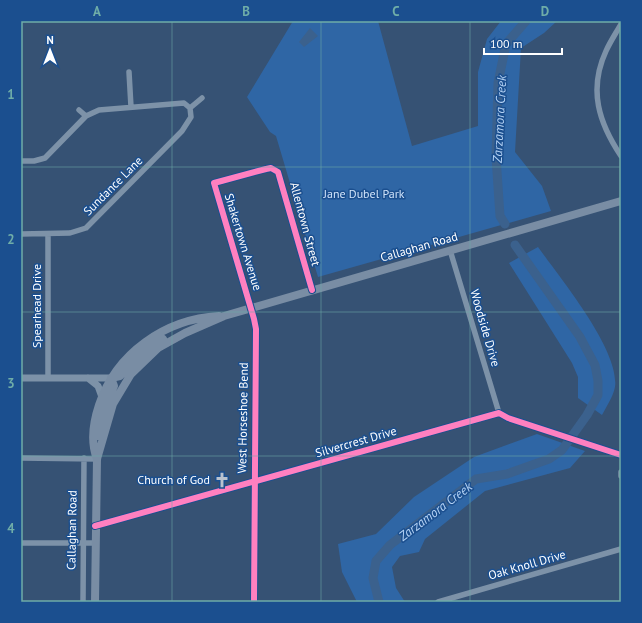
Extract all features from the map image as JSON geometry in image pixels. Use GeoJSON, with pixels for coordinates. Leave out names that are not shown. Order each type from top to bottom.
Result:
{"type":"FeatureCollection","features":[{"type":"Feature","properties":{"kind":"main road","name":"Callaghan Road"},"geometry":{"type":"LineString","coordinates":[[95,602],[95,526],[98,456],[110,411],[118,394],[131,374],[158,348],[172,339],[224,316],[621,201]]}},
{"type":"Feature","properties":{"kind":"main road","name":"Callaghan Road"},"geometry":{"type":"LineString","coordinates":[[98,456],[92,447],[93,433],[102,397],[111,378],[126,358],[156,335],[175,326],[206,317],[224,316]]}},
{"type":"Feature","properties":{"kind":"main road"},"geometry":{"type":"LineString","coordinates":[[98,456],[97,446],[100,426],[114,386],[111,378],[120,376],[142,353],[158,342],[189,327],[208,323]]}},
{"type":"Feature","properties":{"kind":"street"},"geometry":{"type":"LineString","coordinates":[[621,24],[600,64],[597,90],[598,106],[603,126],[621,156]]}},
{"type":"Feature","properties":{"kind":"street"},"geometry":{"type":"LineString","coordinates":[[129,72],[131,107]]}},
{"type":"Feature","properties":{"kind":"street"},"geometry":{"type":"LineString","coordinates":[[21,161],[34,161],[45,158],[86,116],[103,109],[184,103],[190,108],[202,98]]}},
{"type":"Feature","properties":{"kind":"street","name":"Sundance Lane"},"geometry":{"type":"LineString","coordinates":[[21,234],[78,232],[91,224],[182,131],[191,117],[190,108]]}},
{"type":"Feature","properties":{"kind":"street"},"geometry":{"type":"LineString","coordinates":[[79,110],[86,116]]}},
{"type":"Feature","properties":{"kind":"street","name":"Shakertown Avenue"},"geometry":{"type":"LineString","coordinates":[[251,308],[214,183],[271,168]]}},
{"type":"Feature","properties":{"kind":"street","name":"Allentown Street"},"geometry":{"type":"LineString","coordinates":[[271,168],[278,172],[281,177],[312,290]]}},
{"type":"Feature","properties":{"kind":"street","name":"Spearhead Drive"},"geometry":{"type":"LineString","coordinates":[[48,234],[48,378]]}},
{"type":"Feature","properties":{"kind":"street","name":"Woodside Drive"},"geometry":{"type":"LineString","coordinates":[[450,250],[499,413]]}},
{"type":"Feature","properties":{"kind":"street","name":"West Horseshoe Bend"},"geometry":{"type":"LineString","coordinates":[[251,308],[256,329],[254,602]]}},
{"type":"Feature","properties":{"kind":"street"},"geometry":{"type":"LineString","coordinates":[[21,378],[111,378]]}},
{"type":"Feature","properties":{"kind":"street"},"geometry":{"type":"LineString","coordinates":[[87,378],[98,386],[102,397]]}},
{"type":"Feature","properties":{"kind":"street"},"geometry":{"type":"LineString","coordinates":[[499,413],[508,418],[621,455]]}},
{"type":"Feature","properties":{"kind":"street","name":"Silvercrest Drive"},"geometry":{"type":"LineString","coordinates":[[95,526],[499,413]]}},
{"type":"Feature","properties":{"kind":"street"},"geometry":{"type":"LineString","coordinates":[[21,458],[84,458],[98,456]]}},
{"type":"Feature","properties":{"kind":"street","name":"Callaghan Road"},"geometry":{"type":"LineString","coordinates":[[83,602],[84,458]]}},
{"type":"Feature","properties":{"kind":"street"},"geometry":{"type":"LineString","coordinates":[[21,543],[96,543]]}},
{"type":"Feature","properties":{"kind":"street","name":"Oak Knoll Drive"},"geometry":{"type":"LineString","coordinates":[[438,602],[621,549]]}},
{"type":"Feature","properties":{"kind":"green space","name":"Jane Dubel Park"},"geometry":{"type":"Polygon","coordinates":[[[293,21],[378,21],[412,146],[478,126],[478,72],[487,39],[501,21],[557,21],[544,33],[521,48],[515,152],[542,186],[551,211],[318,277],[276,136],[270,132],[247,97],[293,21]]]}},
{"type":"Feature","properties":{"kind":"green space"},"geometry":{"type":"Polygon","coordinates":[[[538,247],[587,315],[608,354],[614,372],[615,387],[602,415],[578,398],[578,377],[572,363],[509,263],[538,247]]]}},
{"type":"Feature","properties":{"kind":"green space"},"geometry":{"type":"Polygon","coordinates":[[[537,434],[585,451],[570,468],[485,491],[425,539],[419,552],[400,556],[392,567],[396,588],[405,602],[357,602],[342,572],[338,544],[376,534],[414,497],[474,457],[537,434]]]}},
{"type":"Feature","properties":{"kind":"shaded area"},"geometry":{"type":"Polygon","coordinates":[[[310,28],[318,36],[304,47],[299,42],[310,28]]]}},
{"type":"Feature","properties":{"kind":"waterway","name":"Zarzamora Creek"},"geometry":{"type":"LineString","coordinates":[[505,224],[500,216],[496,157],[498,83],[506,44],[526,21]]}},
{"type":"Feature","properties":{"kind":"waterway","name":"Zarzamora Creek"},"geometry":{"type":"LineString","coordinates":[[379,602],[373,578],[376,561],[390,545],[476,479],[507,474],[549,459],[562,450],[587,415],[598,395],[598,381],[595,365],[580,337],[515,245]]}},
{"type":"Feature","properties":{"kind":"cycle path"},"geometry":{"type":"LineString","coordinates":[[254,602],[256,329],[214,183],[271,168],[278,172],[312,290]]}},
{"type":"Feature","properties":{"kind":"cycle path"},"geometry":{"type":"LineString","coordinates":[[95,526],[499,413],[508,418],[621,455]]}},
{"type":"Feature","properties":{"kind":"place","name":"Church of God"},"geometry":{"type":"Point","coordinates":[222,480]}}]}
